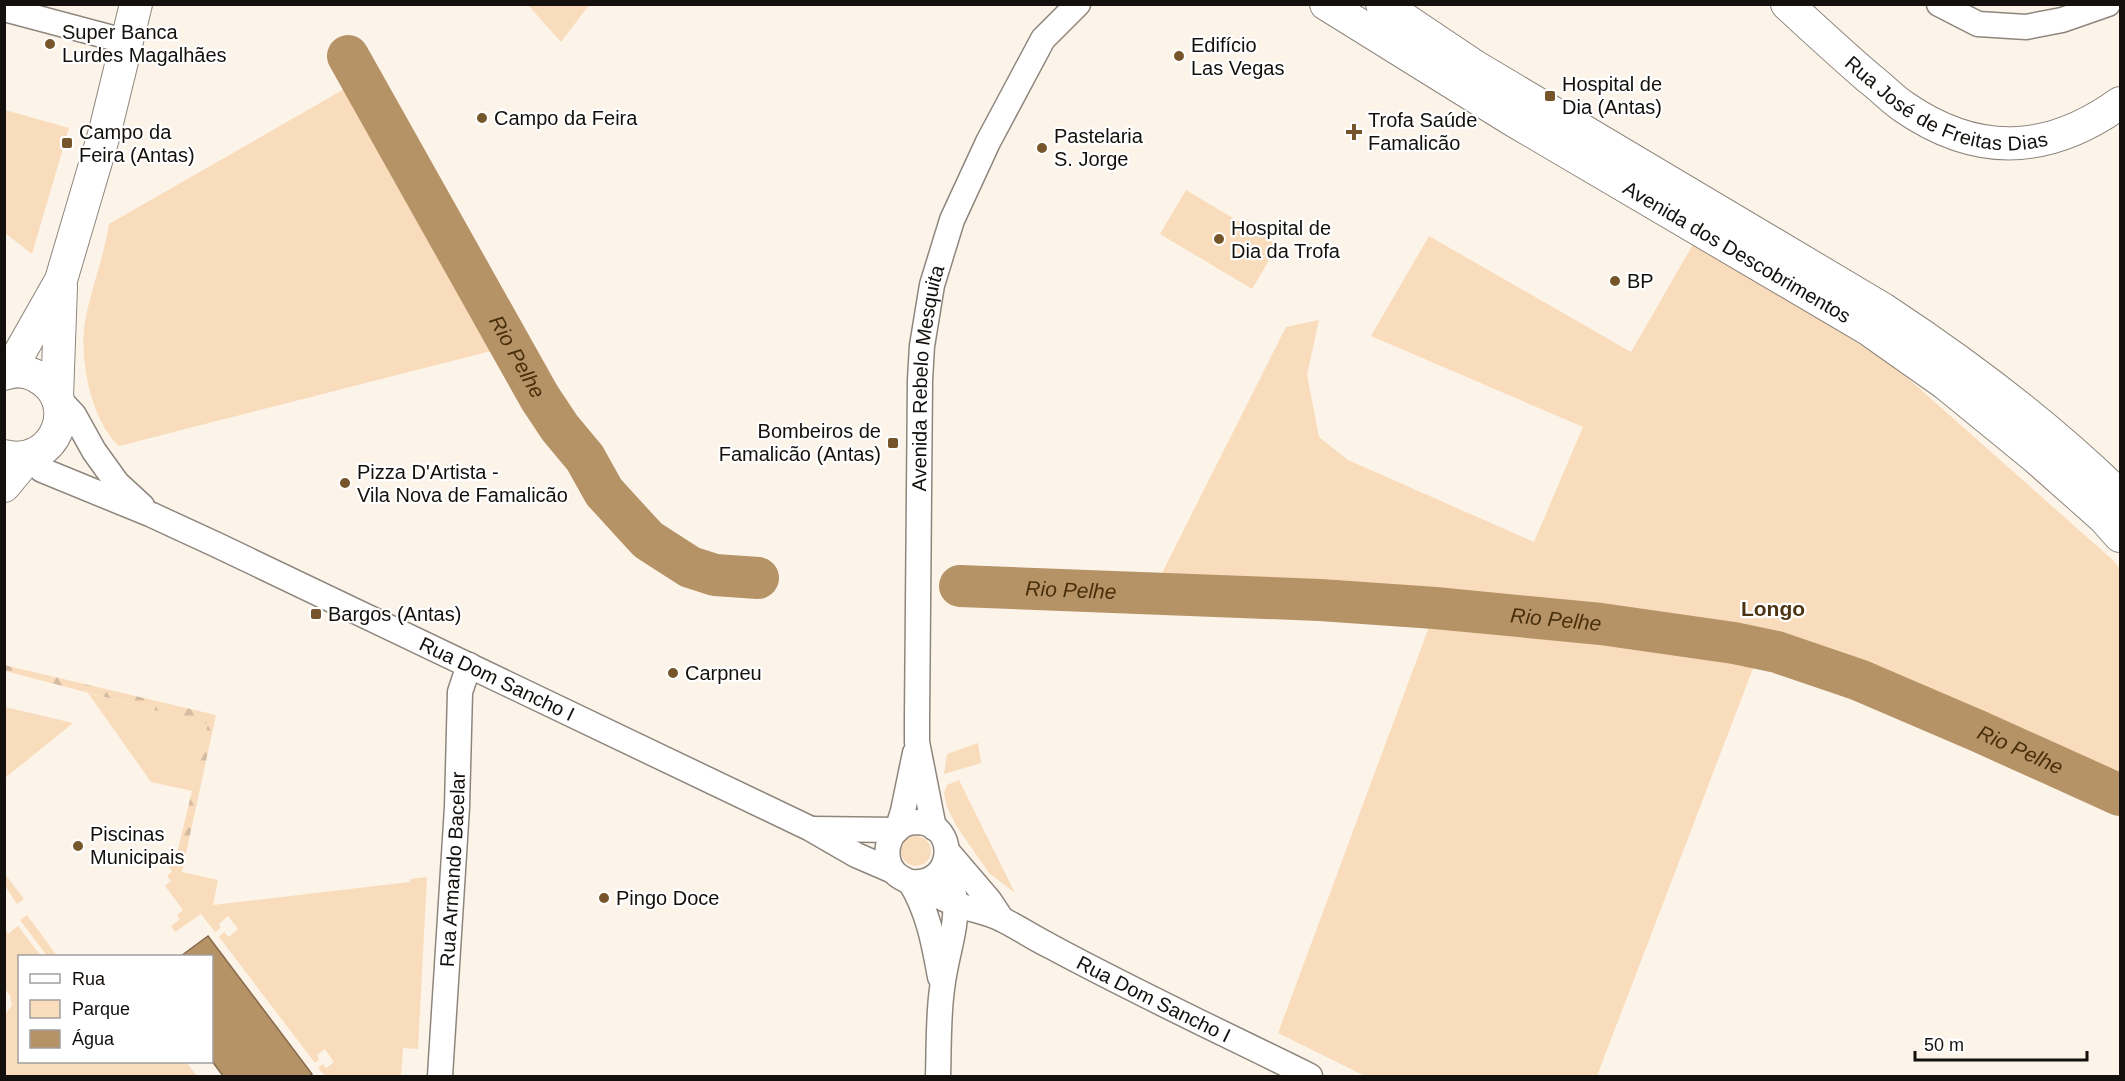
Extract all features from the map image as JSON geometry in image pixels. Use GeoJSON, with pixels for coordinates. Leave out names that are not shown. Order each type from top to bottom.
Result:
{"type":"FeatureCollection","features":[{"type":"Feature","properties":{"kind":"main road"},"geometry":{"type":"LineString","coordinates":[[7,373],[61,280],[105,131],[136,4]]}},
{"type":"Feature","properties":{"kind":"main road","name":"Avenida dos Descobrimentos"},"geometry":{"type":"LineString","coordinates":[[1326,4],[1490,106],[1868,329],[1946,384],[2034,456],[2121,536]]}},
{"type":"Feature","properties":{"kind":"main road","name":"Avenida dos Descobrimentos"},"geometry":{"type":"LineString","coordinates":[[1382,4],[1476,67],[1873,303],[1946,350],[2051,432],[2121,496]]}},
{"type":"Feature","properties":{"kind":"main road","name":"Rua José de Freitas Dias"},"geometry":{"type":"LineString","coordinates":[[1787,4],[1903,107],[1957,135],[1996,143],[2045,141],[2072,131],[2102,116],[2121,103]]}},
{"type":"Feature","properties":{"kind":"main road"},"geometry":{"type":"LineString","coordinates":[[4,486],[16,457],[45,449],[57,434],[61,415],[57,397],[61,280]]}},
{"type":"Feature","properties":{"kind":"main road"},"geometry":{"type":"LineString","coordinates":[[7,373],[21,371],[43,379],[57,397]]}},
{"type":"Feature","properties":{"kind":"street","name":"Avenida Rebelo Mesquita"},"geometry":{"type":"LineString","coordinates":[[897,830],[917,742],[920,380],[926,314],[938,261],[965,188],[1043,39],[1050,4]]}},
{"type":"Feature","properties":{"kind":"street","name":"Avenida Rebelo Mesquita"},"geometry":{"type":"LineString","coordinates":[[1043,39],[1078,4]]}},
{"type":"Feature","properties":{"kind":"street"},"geometry":{"type":"LineString","coordinates":[[1939,4],[1978,24],[2026,27],[2062,20],[2108,4]]}},
{"type":"Feature","properties":{"kind":"street"},"geometry":{"type":"LineString","coordinates":[[4,9],[128,42]]}},
{"type":"Feature","properties":{"kind":"street","name":"Rua Dom Sancho I"},"geometry":{"type":"LineString","coordinates":[[57,397],[74,415],[94,451],[117,483],[152,515]]}},
{"type":"Feature","properties":{"kind":"street","name":"Rua Dom Sancho I"},"geometry":{"type":"LineString","coordinates":[[16,457],[59,478],[152,515],[469,665],[811,829],[856,855],[957,905],[1001,918],[1051,947],[1310,1077]]}},
{"type":"Feature","properties":{"kind":"street","name":"Rua Armando Bacelar"},"geometry":{"type":"LineString","coordinates":[[441,1077],[456,819],[460,692],[469,665]]}},
{"type":"Feature","properties":{"kind":"street","name":"Avenida Rebelo Mesquita"},"geometry":{"type":"LineString","coordinates":[[917,742],[934,828]]}},
{"type":"Feature","properties":{"kind":"street"},"geometry":{"type":"LineString","coordinates":[[859,829],[889,813],[909,785]]}},
{"type":"Feature","properties":{"kind":"street","name":"Rua Dom Sancho I"},"geometry":{"type":"LineString","coordinates":[[811,829],[897,830],[903,825],[919,822],[934,828],[945,841],[946,856],[989,900],[1001,918]]}},
{"type":"Feature","properties":{"kind":"street"},"geometry":{"type":"LineString","coordinates":[[897,830],[891,837],[887,854],[901,876],[920,897],[935,947],[942,988]]}},
{"type":"Feature","properties":{"kind":"street"},"geometry":{"type":"LineString","coordinates":[[901,876],[918,882],[934,877],[946,856]]}},
{"type":"Feature","properties":{"kind":"street"},"geometry":{"type":"LineString","coordinates":[[938,1077],[942,988],[954,933],[957,905],[946,856]]}},
{"type":"Feature","properties":{"kind":"green space"},"geometry":{"type":"Polygon","coordinates":[[[528,5],[589,5],[561,42],[528,5]]]}},
{"type":"Feature","properties":{"kind":"green space"},"geometry":{"type":"Polygon","coordinates":[[[353,84],[499,349],[119,446],[109,435],[94,406],[84,353],[85,322],[109,224],[353,84]]]}},
{"type":"Feature","properties":{"kind":"green space"},"geometry":{"type":"Polygon","coordinates":[[[5,110],[69,128],[32,254],[5,233],[5,110]]]}},
{"type":"Feature","properties":{"kind":"green space","name":"Hospital de Dia da Trofa"},"geometry":{"type":"Polygon","coordinates":[[[1186,190],[1278,245],[1252,289],[1160,234],[1186,190]]]}},
{"type":"Feature","properties":{"kind":"green space"},"geometry":{"type":"Polygon","coordinates":[[[1429,236],[1631,352],[1695,241],[1894,366],[2114,561],[2120,569],[2120,783],[1902,688],[1784,644],[1727,633],[1565,610],[1435,597],[1260,587],[1160,577],[1286,327],[1319,320],[1307,375],[1319,437],[1348,460],[1534,542],[1583,427],[1371,336],[1429,236]]]}},
{"type":"Feature","properties":{"kind":"green space"},"geometry":{"type":"Polygon","coordinates":[[[1433,616],[1757,658],[1597,1076],[1365,1076],[1278,1033],[1433,616]]]}},
{"type":"Feature","properties":{"kind":"green space"},"geometry":{"type":"Polygon","coordinates":[[[4,665],[216,715],[182,872],[175,862],[208,724],[5,671],[4,665]]]}},
{"type":"Feature","properties":{"kind":"green space"},"geometry":{"type":"Polygon","coordinates":[[[88,693],[209,724],[192,791],[151,782],[88,693]]]}},
{"type":"Feature","properties":{"kind":"green space"},"geometry":{"type":"Polygon","coordinates":[[[4,707],[73,723],[5,778],[4,707]]]}},
{"type":"Feature","properties":{"kind":"green space"},"geometry":{"type":"Polygon","coordinates":[[[978,743],[981,763],[944,774],[947,754],[978,743]]]}},
{"type":"Feature","properties":{"kind":"green space"},"geometry":{"type":"Polygon","coordinates":[[[959,780],[1015,893],[989,873],[957,827],[947,807],[944,793],[947,785],[959,780]]]}},
{"type":"Feature","properties":{"kind":"green space"},"geometry":{"type":"Polygon","coordinates":[[[916,836],[927,840],[931,851],[927,862],[916,866],[905,862],[901,851],[905,840],[916,836]]]}},
{"type":"Feature","properties":{"kind":"green space"},"geometry":{"type":"Polygon","coordinates":[[[175,862],[182,872],[218,880],[213,905],[410,882],[410,879],[427,877],[418,1049],[403,1048],[401,1076],[325,1076],[318,1068],[323,1064],[326,1068],[334,1062],[325,1049],[317,1055],[319,1059],[315,1063],[219,937],[224,932],[229,937],[238,929],[228,916],[219,924],[221,928],[215,932],[201,914],[175,932],[171,926],[180,919],[177,915],[183,910],[165,886],[171,881],[167,876],[172,871],[169,867],[175,862]]]}},
{"type":"Feature","properties":{"kind":"green space"},"geometry":{"type":"Polygon","coordinates":[[[5,874],[24,899],[17,904],[5,886],[5,874]]]}},
{"type":"Feature","properties":{"kind":"green space"},"geometry":{"type":"Polygon","coordinates":[[[27,915],[56,955],[46,955],[20,920],[27,915]]]}},
{"type":"Feature","properties":{"kind":"green space"},"geometry":{"type":"Polygon","coordinates":[[[18,926],[40,955],[18,955],[18,1063],[187,1063],[197,1076],[5,1076],[5,1015],[12,1005],[10,995],[5,989],[5,929],[8,934],[18,926]]]}},
{"type":"Feature","properties":{"kind":"water"},"geometry":{"type":"Polygon","coordinates":[[[208,936],[312,1074],[309,1076],[223,1076],[213,1062],[213,955],[182,955],[208,936]]]}},
{"type":"Feature","properties":{"kind":"waterway","name":"Rio Pelhe"},"geometry":{"type":"LineString","coordinates":[[348,56],[540,398],[560,428],[585,458],[604,492],[648,540],[690,567],[715,575],[758,578]]}},
{"type":"Feature","properties":{"kind":"waterway","name":"Rio Pelhe"},"geometry":{"type":"LineString","coordinates":[[960,586],[1320,600],[1435,608],[1601,624],[1734,643],[1777,652],[1859,680],[2120,795]]}},
{"type":"Feature","properties":{"kind":"place","name":"Super Banca Lurdes Magalhães"},"geometry":{"type":"Point","coordinates":[50,44]}},
{"type":"Feature","properties":{"kind":"place","name":"Edifício Las Vegas"},"geometry":{"type":"Point","coordinates":[1179,56]}},
{"type":"Feature","properties":{"kind":"place","name":"Hospital de Dia (Antas)"},"geometry":{"type":"Point","coordinates":[1550,96]}},
{"type":"Feature","properties":{"kind":"place","name":"Campo da Feira"},"geometry":{"type":"Point","coordinates":[482,118]}},
{"type":"Feature","properties":{"kind":"place","name":"Trofa Saúde Famalicão"},"geometry":{"type":"Point","coordinates":[1354,132]}},
{"type":"Feature","properties":{"kind":"place","name":"Campo da Feira (Antas)"},"geometry":{"type":"Point","coordinates":[67,143]}},
{"type":"Feature","properties":{"kind":"place","name":"Pastelaria S. Jorge"},"geometry":{"type":"Point","coordinates":[1042,148]}},
{"type":"Feature","properties":{"kind":"place","name":"Hospital de Dia da Trofa"},"geometry":{"type":"Point","coordinates":[1219,239]}},
{"type":"Feature","properties":{"kind":"place","name":"BP"},"geometry":{"type":"Point","coordinates":[1615,281]}},
{"type":"Feature","properties":{"kind":"place","name":"Bombeiros de Famalicão (Antas)"},"geometry":{"type":"Point","coordinates":[893,443]}},
{"type":"Feature","properties":{"kind":"place","name":"Pizza D'Artista - Vila Nova de Famalicão"},"geometry":{"type":"Point","coordinates":[345,483]}},
{"type":"Feature","properties":{"kind":"place","name":"Bargos (Antas)"},"geometry":{"type":"Point","coordinates":[316,614]}},
{"type":"Feature","properties":{"kind":"place","name":"Carpneu"},"geometry":{"type":"Point","coordinates":[673,673]}},
{"type":"Feature","properties":{"kind":"place","name":"Piscinas Municipais"},"geometry":{"type":"Point","coordinates":[78,846]}},
{"type":"Feature","properties":{"kind":"place","name":"Pingo Doce"},"geometry":{"type":"Point","coordinates":[604,898]}},
{"type":"Feature","properties":{"kind":"district","name":"Longo"},"geometry":{"type":"Point","coordinates":[1773,609]}}]}
